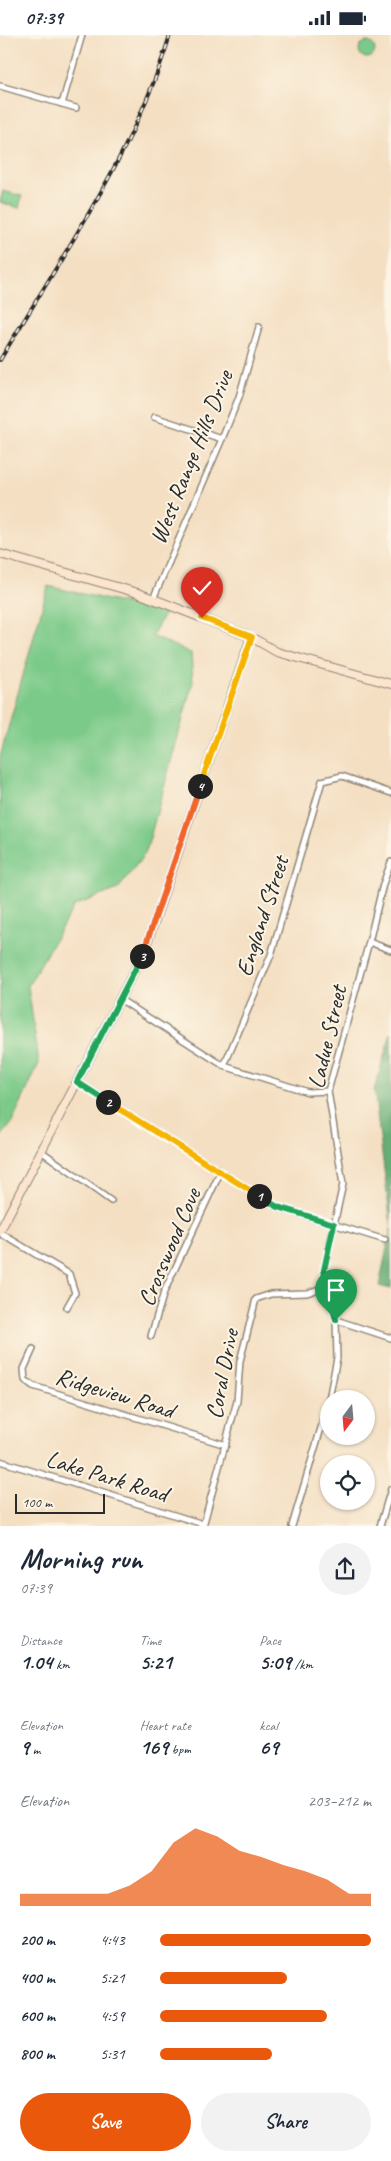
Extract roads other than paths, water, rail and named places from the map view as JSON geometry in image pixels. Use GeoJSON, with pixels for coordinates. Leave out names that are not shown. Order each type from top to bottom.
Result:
{"type":"FeatureCollection","features":[{"type":"Feature","properties":{"kind":"street"},"geometry":{"type":"LineString","coordinates":[[62,104],[82,35]]}},
{"type":"Feature","properties":{"kind":"street"},"geometry":{"type":"LineString","coordinates":[[0,86],[76,107]]}},
{"type":"Feature","properties":{"kind":"street","name":"West Range Hills Drive"},"geometry":{"type":"LineString","coordinates":[[153,599],[239,397],[260,327]]}},
{"type":"Feature","properties":{"kind":"street"},"geometry":{"type":"LineString","coordinates":[[154,417],[222,439]]}},
{"type":"Feature","properties":{"kind":"street"},"geometry":{"type":"LineString","coordinates":[[0,554],[153,599],[252,637],[277,652],[298,659],[391,684]]}},
{"type":"Feature","properties":{"kind":"street"},"geometry":{"type":"LineString","coordinates":[[67,1307],[75,1293],[69,1274],[0,1232],[144,952],[252,637]]}},
{"type":"Feature","properties":{"kind":"street","name":"England Street"},"geometry":{"type":"LineString","coordinates":[[224,1066],[271,955],[322,781],[342,776],[391,793]]}},
{"type":"Feature","properties":{"kind":"street","name":"Ladue Street"},"geometry":{"type":"LineString","coordinates":[[331,1390],[338,1358],[336,1320],[324,1270],[343,1184],[328,1091],[370,942],[383,884],[391,862]]}},
{"type":"Feature","properties":{"kind":"street"},"geometry":{"type":"LineString","coordinates":[[370,942],[391,950]]}},
{"type":"Feature","properties":{"kind":"street"},"geometry":{"type":"LineString","coordinates":[[121,1000],[224,1066],[308,1092],[328,1091]]}},
{"type":"Feature","properties":{"kind":"street"},"geometry":{"type":"LineString","coordinates":[[77,1082],[220,1173],[278,1207],[385,1240]]}},
{"type":"Feature","properties":{"kind":"street"},"geometry":{"type":"LineString","coordinates":[[41,1151],[111,1201]]}},
{"type":"Feature","properties":{"kind":"street","name":"Crosswood Cove"},"geometry":{"type":"LineString","coordinates":[[151,1336],[164,1292],[220,1173]]}},
{"type":"Feature","properties":{"kind":"street","name":"Coral Drive"},"geometry":{"type":"LineString","coordinates":[[203,1525],[237,1401],[240,1361],[256,1299],[271,1294],[307,1293],[328,1286]]}},
{"type":"Feature","properties":{"kind":"street"},"geometry":{"type":"LineString","coordinates":[[336,1320],[391,1338]]}},
{"type":"Feature","properties":{"kind":"street","name":"Ridgeview Road"},"geometry":{"type":"LineString","coordinates":[[33,1349],[24,1369],[25,1380],[33,1386],[226,1445]]}},
{"type":"Feature","properties":{"kind":"street","name":"Ladue Street"},"geometry":{"type":"LineString","coordinates":[[292,1526],[320,1431]]}},
{"type":"Feature","properties":{"kind":"street","name":"Lake Park Road"},"geometry":{"type":"LineString","coordinates":[[0,1461],[203,1525]]}},
{"type":"Feature","properties":{"kind":"street"},"geometry":{"type":"LineString","coordinates":[[380,1526],[391,1489]]}},
{"type":"Feature","properties":{"kind":"railway"},"geometry":{"type":"LineString","coordinates":[[0,360],[72,242],[117,162],[155,78],[170,35]]}}]}
